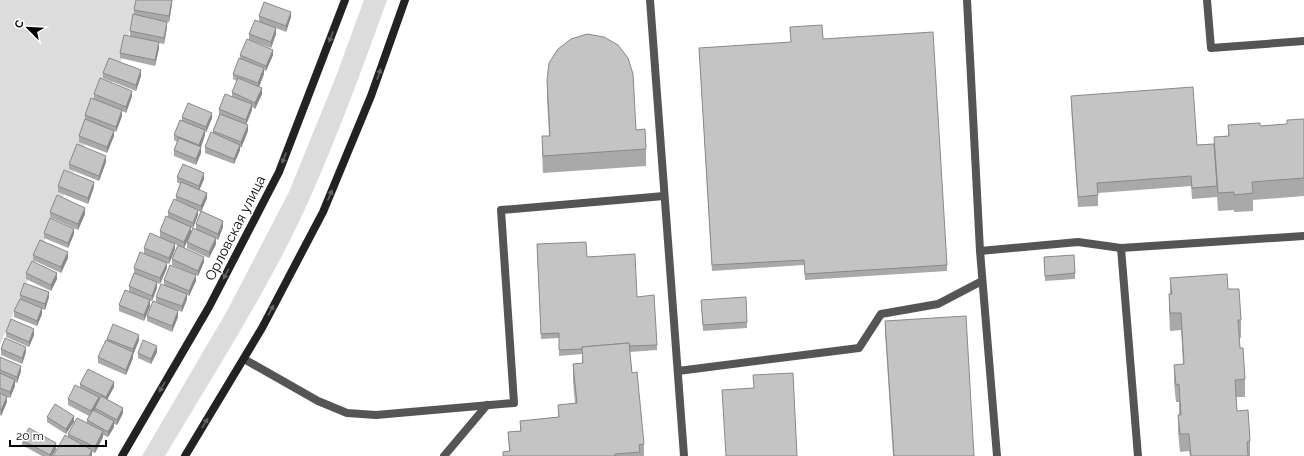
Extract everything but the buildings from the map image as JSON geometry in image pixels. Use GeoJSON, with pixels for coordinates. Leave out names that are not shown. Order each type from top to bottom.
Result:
{"type":"FeatureCollection","features":[{"type":"Feature","properties":{"kind":"street","name":"Орловская улица"},"geometry":{"type":"LineString","coordinates":[[122,456],[209,307],[279,172],[345,0]]}},
{"type":"Feature","properties":{"kind":"street"},"geometry":{"type":"LineString","coordinates":[[185,456],[262,328],[323,212],[371,96],[405,0]]}},
{"type":"Feature","properties":{"kind":"lane"},"geometry":{"type":"LineString","coordinates":[[650,0],[684,456]]}},
{"type":"Feature","properties":{"kind":"lane"},"geometry":{"type":"LineString","coordinates":[[967,0],[980,251],[997,456]]}},
{"type":"Feature","properties":{"kind":"lane"},"geometry":{"type":"LineString","coordinates":[[1207,0],[1211,48],[1304,41]]}},
{"type":"Feature","properties":{"kind":"lane"},"geometry":{"type":"LineString","coordinates":[[244,359],[318,402],[347,413],[376,415],[514,404],[501,210],[664,196]]}},
{"type":"Feature","properties":{"kind":"lane"},"geometry":{"type":"LineString","coordinates":[[980,251],[1078,242],[1121,248],[1304,236]]}},
{"type":"Feature","properties":{"kind":"lane"},"geometry":{"type":"LineString","coordinates":[[1121,248],[1138,456]]}},
{"type":"Feature","properties":{"kind":"lane"},"geometry":{"type":"LineString","coordinates":[[678,371],[859,348],[881,314],[938,304],[982,280]]}},
{"type":"Feature","properties":{"kind":"lane"},"geometry":{"type":"LineString","coordinates":[[444,456],[488,405]]}},
{"type":"Feature","properties":{"kind":"shaded area"},"geometry":{"type":"Polygon","coordinates":[[[0,0],[138,0],[123,56],[0,345],[0,0]]]}},
{"type":"Feature","properties":{"kind":"shaded area"},"geometry":{"type":"Polygon","coordinates":[[[364,0],[387,0],[320,175],[277,266],[241,330],[165,456],[142,456],[227,311],[289,192],[335,79],[364,0]]]}}]}
